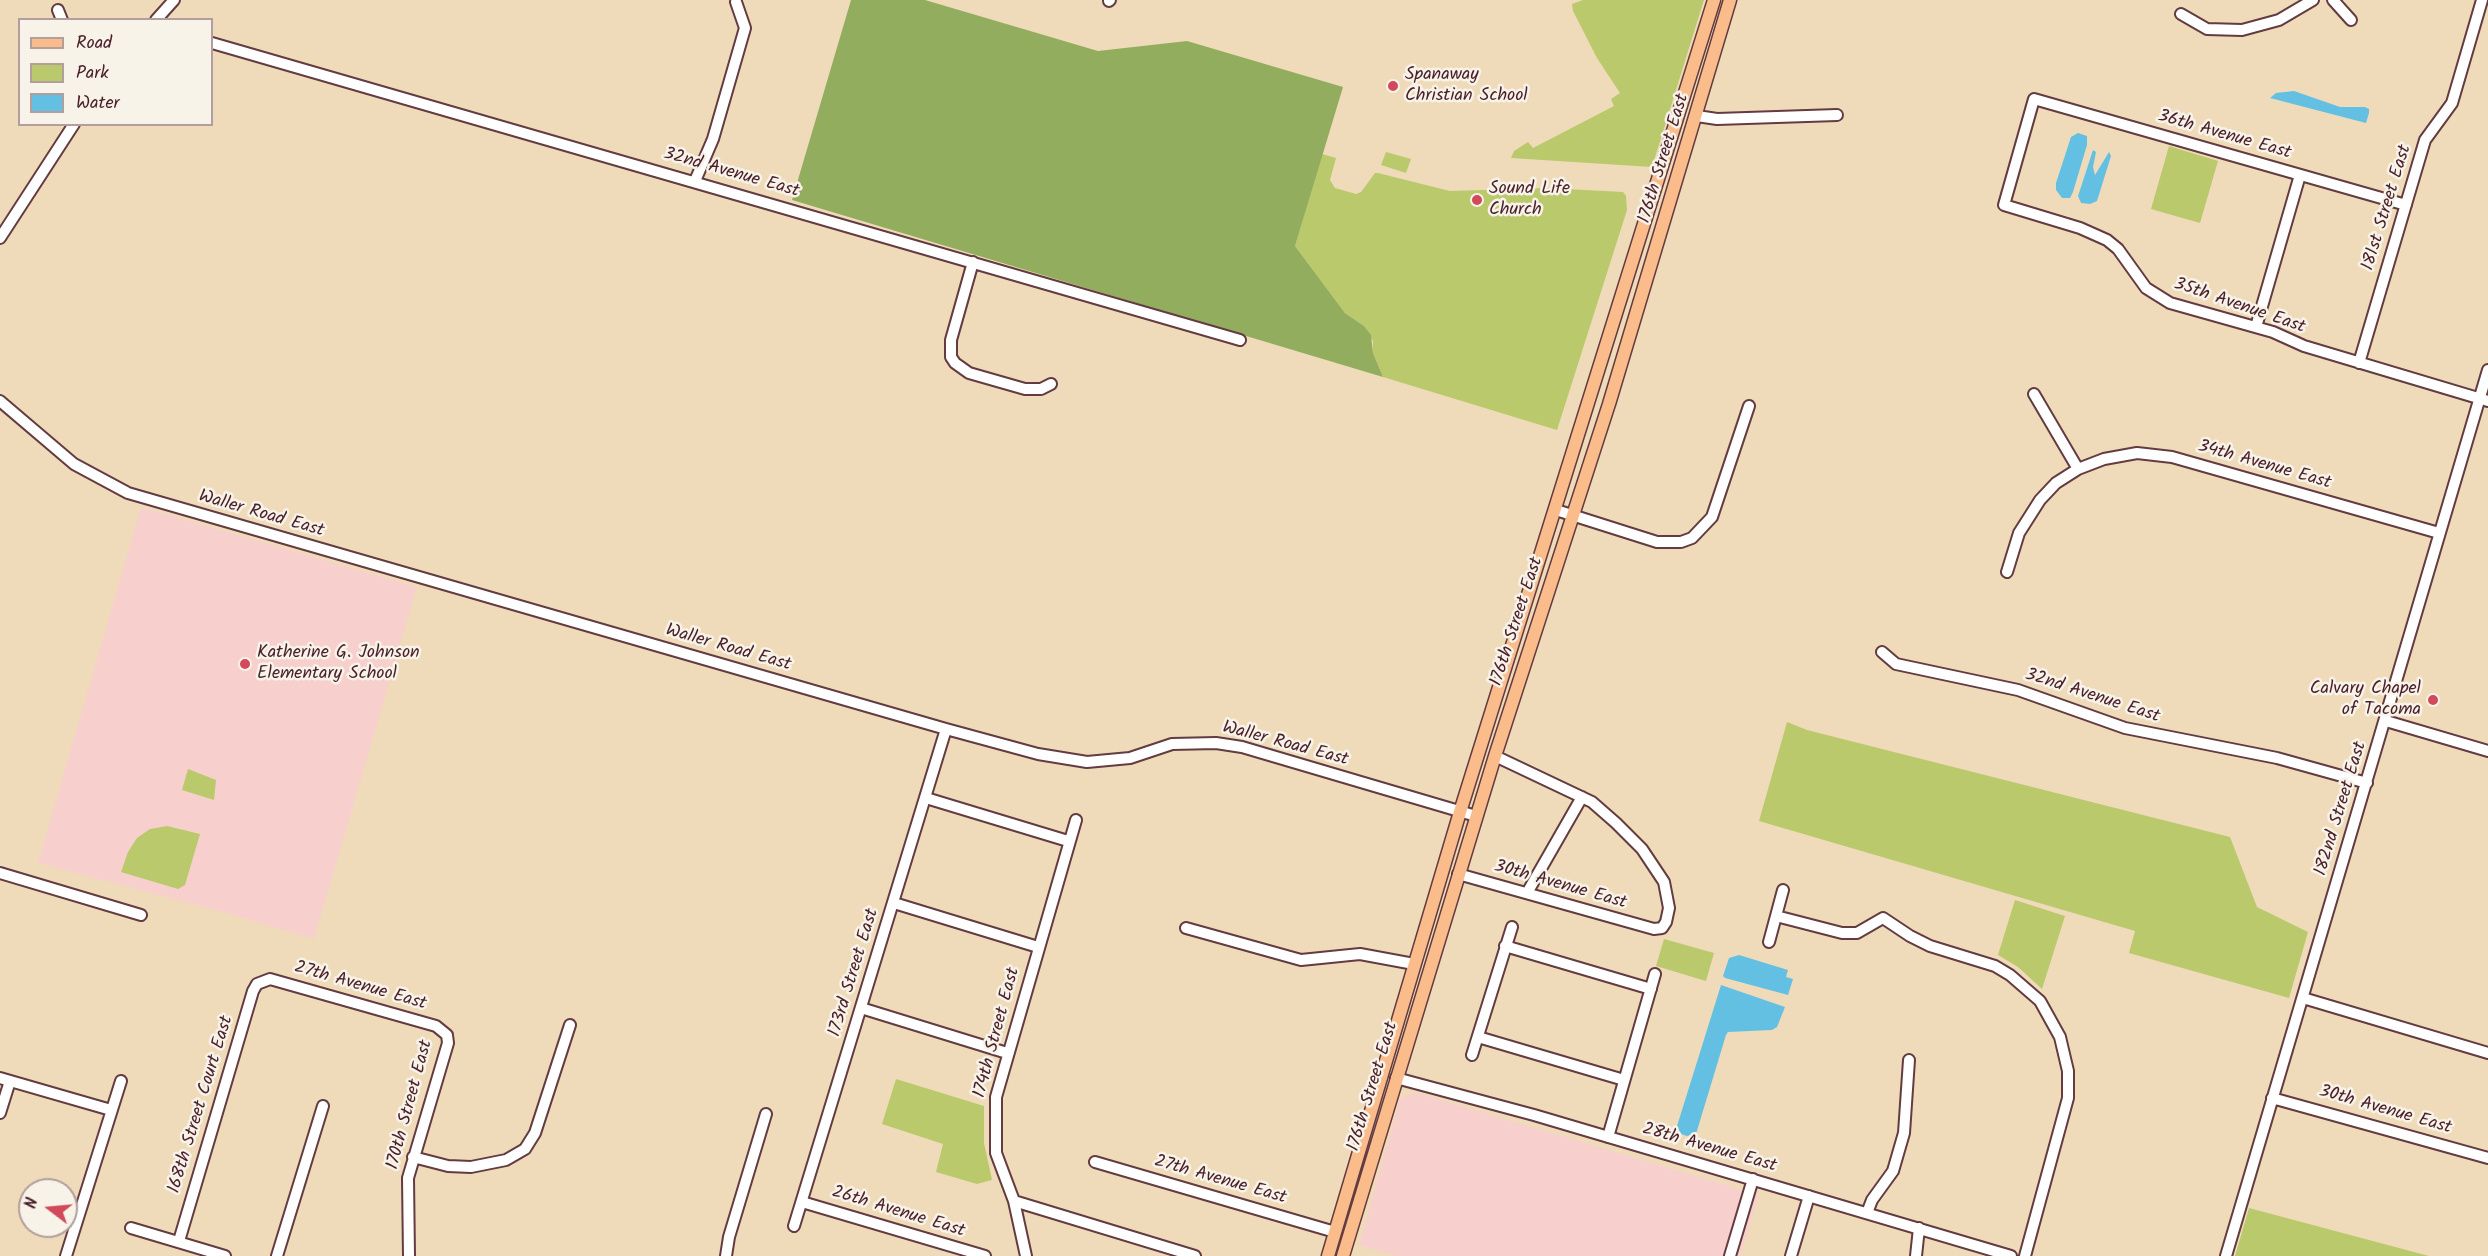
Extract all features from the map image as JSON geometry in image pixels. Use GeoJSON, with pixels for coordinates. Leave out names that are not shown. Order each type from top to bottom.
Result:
{"type":"FeatureCollection","features":[{"type":"Feature","properties":{"kind":"main road","name":"176th Street East"},"geometry":{"type":"LineString","coordinates":[[1328,1256],[1460,812],[1714,0]]}},
{"type":"Feature","properties":{"kind":"main road","name":"176th Street East"},"geometry":{"type":"LineString","coordinates":[[1342,1256],[1476,816],[1571,515],[1609,404],[1730,0]]}},
{"type":"Feature","properties":{"kind":"main road"},"geometry":{"type":"LineString","coordinates":[[1396,1078],[1391,1070],[1405,1022],[1401,1010]]}},
{"type":"Feature","properties":{"kind":"street"},"geometry":{"type":"LineString","coordinates":[[2181,14],[2207,29],[2242,30],[2279,20],[2313,0]]}},
{"type":"Feature","properties":{"kind":"street"},"geometry":{"type":"LineString","coordinates":[[2333,0],[2351,21]]}},
{"type":"Feature","properties":{"kind":"street","name":"181st Street East"},"geometry":{"type":"LineString","coordinates":[[2359,363],[2426,140],[2452,103],[2482,0]]}},
{"type":"Feature","properties":{"kind":"street"},"geometry":{"type":"LineString","coordinates":[[158,18],[170,2]]}},
{"type":"Feature","properties":{"kind":"street"},"geometry":{"type":"LineString","coordinates":[[695,181],[713,139],[745,28],[736,2]]}},
{"type":"Feature","properties":{"kind":"street","name":"32nd Avenue East"},"geometry":{"type":"LineString","coordinates":[[213,43],[1240,340]]}},
{"type":"Feature","properties":{"kind":"street","name":"36th Avenue East"},"geometry":{"type":"LineString","coordinates":[[2004,205],[2034,99],[2406,205]]}},
{"type":"Feature","properties":{"kind":"street"},"geometry":{"type":"LineString","coordinates":[[1697,116],[1718,119],[1837,115]]}},
{"type":"Feature","properties":{"kind":"street"},"geometry":{"type":"LineString","coordinates":[[0,238],[73,126]]}},
{"type":"Feature","properties":{"kind":"street"},"geometry":{"type":"LineString","coordinates":[[2256,327],[2300,175]]}},
{"type":"Feature","properties":{"kind":"street","name":"35th Avenue East"},"geometry":{"type":"LineString","coordinates":[[2004,205],[2080,228],[2107,240],[2118,249],[2146,288],[2170,303],[2256,327],[2304,346],[2484,400]]}},
{"type":"Feature","properties":{"kind":"street"},"geometry":{"type":"LineString","coordinates":[[973,262],[951,340],[951,357],[955,363],[969,372],[1025,389],[1041,389],[1051,384]]}},
{"type":"Feature","properties":{"kind":"street","name":"182nd Street East"},"geometry":{"type":"LineString","coordinates":[[2226,1256],[2386,721],[2439,533],[2484,400],[2488,370]]}},
{"type":"Feature","properties":{"kind":"street"},"geometry":{"type":"LineString","coordinates":[[2034,394],[2078,469]]}},
{"type":"Feature","properties":{"kind":"street","name":"Waller Road East"},"geometry":{"type":"LineString","coordinates":[[0,401],[74,464],[128,493],[946,729],[1038,754],[1087,762],[1130,758],[1172,744],[1216,743],[1242,747],[1476,816]]}},
{"type":"Feature","properties":{"kind":"street"},"geometry":{"type":"LineString","coordinates":[[1556,510],[1664,543],[1681,542],[1697,535],[1712,517],[1749,406]]}},
{"type":"Feature","properties":{"kind":"street","name":"34th Avenue East"},"geometry":{"type":"LineString","coordinates":[[2007,572],[2019,533],[2036,506],[2056,483],[2078,469],[2104,459],[2137,453],[2172,457],[2439,533]]}},
{"type":"Feature","properties":{"kind":"street","name":"32nd Avenue East"},"geometry":{"type":"LineString","coordinates":[[1882,652],[1896,664],[2019,690],[2124,728],[2277,758],[2367,783]]}},
{"type":"Feature","properties":{"kind":"street"},"geometry":{"type":"LineString","coordinates":[[2386,721],[2488,751]]}},
{"type":"Feature","properties":{"kind":"street","name":"173rd Street East"},"geometry":{"type":"LineString","coordinates":[[794,1226],[946,729]]}},
{"type":"Feature","properties":{"kind":"street"},"geometry":{"type":"LineString","coordinates":[[1495,756],[1582,797],[1527,893]]}},
{"type":"Feature","properties":{"kind":"street","name":"30th Avenue East"},"geometry":{"type":"LineString","coordinates":[[1458,874],[1654,929],[1662,928],[1669,908],[1668,895],[1660,875],[1642,849],[1608,816],[1582,797]]}},
{"type":"Feature","properties":{"kind":"street"},"geometry":{"type":"LineString","coordinates":[[926,798],[1068,842]]}},
{"type":"Feature","properties":{"kind":"street","name":"174th Street East"},"geometry":{"type":"LineString","coordinates":[[1026,1256],[1014,1201],[1001,1170],[994,1131],[996,1097],[1076,820]]}},
{"type":"Feature","properties":{"kind":"street"},"geometry":{"type":"LineString","coordinates":[[0,873],[141,915]]}},
{"type":"Feature","properties":{"kind":"street"},"geometry":{"type":"LineString","coordinates":[[1769,942],[1783,890]]}},
{"type":"Feature","properties":{"kind":"street"},"geometry":{"type":"LineString","coordinates":[[894,903],[1038,947]]}},
{"type":"Feature","properties":{"kind":"street"},"geometry":{"type":"LineString","coordinates":[[1776,916],[1842,933],[1857,933],[1883,918],[1930,946],[2002,970],[2040,1001],[2061,1037],[2068,1086],[2064,1116],[2025,1256]]}},
{"type":"Feature","properties":{"kind":"street"},"geometry":{"type":"LineString","coordinates":[[1472,1055],[1512,927]]}},
{"type":"Feature","properties":{"kind":"street"},"geometry":{"type":"LineString","coordinates":[[1186,928],[1301,960],[1360,954],[1414,964]]}},
{"type":"Feature","properties":{"kind":"street"},"geometry":{"type":"LineString","coordinates":[[1506,946],[1651,989]]}},
{"type":"Feature","properties":{"kind":"street"},"geometry":{"type":"LineString","coordinates":[[1608,1137],[1655,974]]}},
{"type":"Feature","properties":{"kind":"street","name":"27th Avenue East"},"geometry":{"type":"LineString","coordinates":[[262,982],[279,980],[436,1026],[447,1035]]}},
{"type":"Feature","properties":{"kind":"street","name":"168th Street Court East"},"geometry":{"type":"LineString","coordinates":[[179,1241],[253,991],[262,982]]}},
{"type":"Feature","properties":{"kind":"street"},"geometry":{"type":"LineString","coordinates":[[2303,998],[2488,1053]]}},
{"type":"Feature","properties":{"kind":"street"},"geometry":{"type":"LineString","coordinates":[[861,1008],[1007,1053]]}},
{"type":"Feature","properties":{"kind":"street"},"geometry":{"type":"LineString","coordinates":[[413,1157],[448,1166],[471,1167],[506,1160],[525,1149],[535,1133],[570,1025]]}},
{"type":"Feature","properties":{"kind":"street","name":"170th Street East"},"geometry":{"type":"LineString","coordinates":[[409,1256],[410,1220],[406,1191],[413,1157],[448,1043],[447,1035]]}},
{"type":"Feature","properties":{"kind":"street"},"geometry":{"type":"LineString","coordinates":[[1478,1037],[1624,1080]]}},
{"type":"Feature","properties":{"kind":"street"},"geometry":{"type":"LineString","coordinates":[[1867,1213],[1872,1200],[1893,1171],[1904,1133],[1909,1060]]}},
{"type":"Feature","properties":{"kind":"street","name":"28th Avenue East"},"geometry":{"type":"LineString","coordinates":[[1396,1078],[1608,1137],[2012,1256]]}},
{"type":"Feature","properties":{"kind":"street"},"geometry":{"type":"LineString","coordinates":[[0,1113],[5,1079],[111,1110]]}},
{"type":"Feature","properties":{"kind":"street"},"geometry":{"type":"LineString","coordinates":[[66,1256],[121,1081]]}},
{"type":"Feature","properties":{"kind":"street","name":"30th Avenue East"},"geometry":{"type":"LineString","coordinates":[[2272,1098],[2488,1158]]}},
{"type":"Feature","properties":{"kind":"street"},"geometry":{"type":"LineString","coordinates":[[277,1256],[323,1106]]}},
{"type":"Feature","properties":{"kind":"street"},"geometry":{"type":"LineString","coordinates":[[726,1256],[729,1237],[766,1114]]}},
{"type":"Feature","properties":{"kind":"street","name":"27th Avenue East"},"geometry":{"type":"LineString","coordinates":[[1095,1162],[1335,1232]]}},
{"type":"Feature","properties":{"kind":"street"},"geometry":{"type":"LineString","coordinates":[[1730,1256],[1753,1179]]}},
{"type":"Feature","properties":{"kind":"street"},"geometry":{"type":"LineString","coordinates":[[1791,1256],[1809,1196]]}},
{"type":"Feature","properties":{"kind":"street"},"geometry":{"type":"LineString","coordinates":[[1014,1201],[1195,1256]]}},
{"type":"Feature","properties":{"kind":"street","name":"26th Avenue East"},"geometry":{"type":"LineString","coordinates":[[802,1202],[985,1256]]}},
{"type":"Feature","properties":{"kind":"street"},"geometry":{"type":"LineString","coordinates":[[131,1228],[225,1256]]}},
{"type":"Feature","properties":{"kind":"street"},"geometry":{"type":"LineString","coordinates":[[1916,1256],[1919,1228]]}},
{"type":"Feature","properties":{"kind":"shaded area","name":"Katherine G. Johnson Elementary School"},"geometry":{"type":"Polygon","coordinates":[[[141,507],[417,587],[314,939],[223,912],[38,863],[141,507]]]}},
{"type":"Feature","properties":{"kind":"shaded area"},"geometry":{"type":"Polygon","coordinates":[[[1415,1092],[1759,1195],[1740,1256],[1395,1256],[1359,1245],[1400,1099],[1415,1092]]]}},
{"type":"Feature","properties":{"kind":"green space"},"geometry":{"type":"Polygon","coordinates":[[[851,0],[925,0],[1098,51],[1187,41],[1343,87],[1295,246],[1345,313],[1364,326],[1371,335],[1373,353],[1383,377],[792,200],[851,0]]]}},
{"type":"Feature","properties":{"kind":"green space"},"geometry":{"type":"Polygon","coordinates":[[[1583,0],[1704,0],[1652,167],[1511,158],[1514,151],[1528,142],[1533,148],[1614,106],[1611,99],[1620,93],[1597,58],[1573,11],[1572,4],[1583,0]]]}},
{"type":"Feature","properties":{"kind":"green space"},"geometry":{"type":"Polygon","coordinates":[[[2169,146],[2218,161],[2200,223],[2151,209],[2169,146]]]}},
{"type":"Feature","properties":{"kind":"green space"},"geometry":{"type":"Polygon","coordinates":[[[1386,152],[1411,159],[1406,173],[1381,165],[1386,152]]]}},
{"type":"Feature","properties":{"kind":"green space"},"geometry":{"type":"Polygon","coordinates":[[[1322,154],[1336,158],[1330,180],[1335,188],[1356,194],[1361,192],[1375,173],[1450,191],[1547,188],[1623,192],[1626,196],[1627,210],[1557,430],[1383,377],[1373,353],[1373,341],[1364,326],[1345,313],[1295,246],[1322,154]]]}},
{"type":"Feature","properties":{"kind":"green space"},"geometry":{"type":"Polygon","coordinates":[[[1787,722],[1807,730],[2230,837],[2257,907],[2308,932],[2289,998],[2129,953],[2135,931],[1759,821],[1787,722]]]}},
{"type":"Feature","properties":{"kind":"green space"},"geometry":{"type":"Polygon","coordinates":[[[188,769],[216,780],[214,800],[182,790],[188,769]]]}},
{"type":"Feature","properties":{"kind":"green space"},"geometry":{"type":"Polygon","coordinates":[[[167,826],[200,834],[185,885],[178,889],[121,872],[128,852],[137,838],[150,829],[167,826]]]}},
{"type":"Feature","properties":{"kind":"green space"},"geometry":{"type":"Polygon","coordinates":[[[2015,900],[2065,916],[2042,989],[2018,967],[1998,955],[2015,900]]]}},
{"type":"Feature","properties":{"kind":"green space"},"geometry":{"type":"Polygon","coordinates":[[[1664,939],[1714,953],[1706,981],[1656,966],[1664,939]]]}},
{"type":"Feature","properties":{"kind":"green space"},"geometry":{"type":"Polygon","coordinates":[[[896,1079],[984,1106],[984,1143],[992,1180],[977,1184],[936,1172],[943,1144],[882,1124],[896,1079]]]}},
{"type":"Feature","properties":{"kind":"green space"},"geometry":{"type":"Polygon","coordinates":[[[2249,1208],[2429,1256],[2235,1256],[2249,1208]]]}},
{"type":"Feature","properties":{"kind":"water"},"geometry":{"type":"Polygon","coordinates":[[[2294,91],[2340,107],[2365,107],[2369,109],[2366,123],[2270,98],[2276,93],[2294,91]]]}},
{"type":"Feature","properties":{"kind":"water"},"geometry":{"type":"Polygon","coordinates":[[[2078,133],[2087,136],[2087,145],[2073,192],[2070,198],[2062,198],[2056,190],[2056,183],[2071,137],[2078,133]]]}},
{"type":"Feature","properties":{"kind":"water"},"geometry":{"type":"Polygon","coordinates":[[[2093,150],[2096,152],[2093,167],[2095,175],[2109,152],[2111,156],[2097,201],[2090,204],[2081,203],[2078,196],[2093,150]]]}},
{"type":"Feature","properties":{"kind":"water"},"geometry":{"type":"Polygon","coordinates":[[[1739,955],[1788,970],[1786,977],[1793,979],[1788,995],[1725,978],[1723,976],[1729,958],[1739,955]]]}},
{"type":"Feature","properties":{"kind":"water"},"geometry":{"type":"Polygon","coordinates":[[[1721,985],[1785,1007],[1777,1027],[1772,1030],[1728,1032],[1696,1134],[1687,1136],[1681,1134],[1677,1126],[1721,985]]]}},
{"type":"Feature","properties":{"kind":"place","name":"Spanaway Christian School"},"geometry":{"type":"Point","coordinates":[1393,86]}},
{"type":"Feature","properties":{"kind":"place","name":"Sound Life Church"},"geometry":{"type":"Point","coordinates":[1477,200]}},
{"type":"Feature","properties":{"kind":"place","name":"Katherine G. Johnson Elementary School"},"geometry":{"type":"Point","coordinates":[245,664]}},
{"type":"Feature","properties":{"kind":"place","name":"Calvary Chapel of Tacoma"},"geometry":{"type":"Point","coordinates":[2433,700]}}]}
